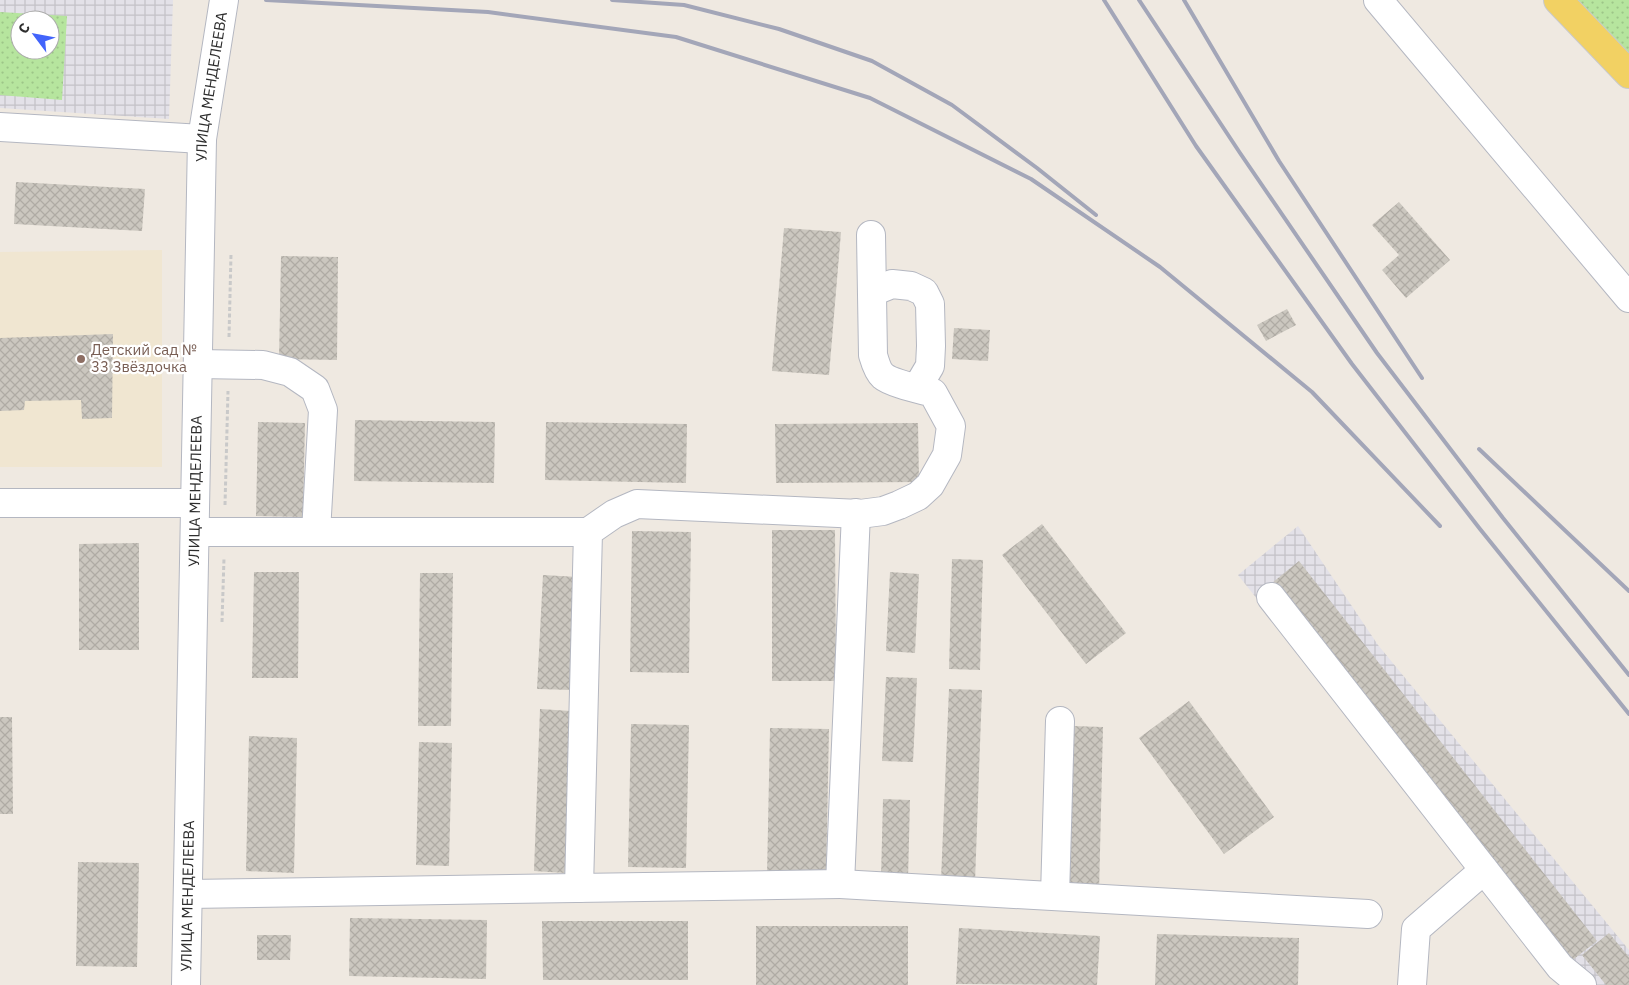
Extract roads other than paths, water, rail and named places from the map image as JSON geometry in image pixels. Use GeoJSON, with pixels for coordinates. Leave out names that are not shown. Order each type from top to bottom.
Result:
{"type":"FeatureCollection","features":[{"type":"Feature","properties":{"kind":"main road"},"geometry":{"type":"LineString","coordinates":[[1558,0],[1629,74]]}},
{"type":"Feature","properties":{"kind":"street","name":"УЛИЦА МЕНДЕЛЕЕВА"},"geometry":{"type":"LineString","coordinates":[[186,985],[202,139],[224,0]]}},
{"type":"Feature","properties":{"kind":"street"},"geometry":{"type":"LineString","coordinates":[[1378,0],[1629,298]]}},
{"type":"Feature","properties":{"kind":"street"},"geometry":{"type":"LineString","coordinates":[[0,127],[202,139]]}},
{"type":"Feature","properties":{"kind":"street"},"geometry":{"type":"LineString","coordinates":[[195,532],[588,532],[614,514],[637,504],[856,513],[883,511],[918,496],[930,485],[947,454],[951,426],[933,393],[884,377],[878,368],[873,355],[871,234]]}},
{"type":"Feature","properties":{"kind":"street"},"geometry":{"type":"LineString","coordinates":[[872,292],[892,284],[911,286],[924,292],[930,304],[932,346],[930,366],[916,388]]}},
{"type":"Feature","properties":{"kind":"street"},"geometry":{"type":"LineString","coordinates":[[198,364],[263,365],[290,372],[316,389],[324,410],[316,532]]}},
{"type":"Feature","properties":{"kind":"street"},"geometry":{"type":"LineString","coordinates":[[0,503],[195,503]]}},
{"type":"Feature","properties":{"kind":"street"},"geometry":{"type":"LineString","coordinates":[[840,884],[856,513]]}},
{"type":"Feature","properties":{"kind":"street"},"geometry":{"type":"LineString","coordinates":[[579,888],[588,532]]}},
{"type":"Feature","properties":{"kind":"street"},"geometry":{"type":"LineString","coordinates":[[1271,598],[1560,967],[1582,985]]}},
{"type":"Feature","properties":{"kind":"street"},"geometry":{"type":"LineString","coordinates":[[1055,896],[1060,722]]}},
{"type":"Feature","properties":{"kind":"street"},"geometry":{"type":"LineString","coordinates":[[1412,985],[1416,929],[1484,870]]}},
{"type":"Feature","properties":{"kind":"street"},"geometry":{"type":"LineString","coordinates":[[188,894],[840,884],[1368,914]]}},
{"type":"Feature","properties":{"kind":"railway"},"geometry":{"type":"LineString","coordinates":[[266,0],[488,12],[676,37],[870,98],[1031,179],[1160,267],[1312,392],[1440,526]]}},
{"type":"Feature","properties":{"kind":"railway"},"geometry":{"type":"LineString","coordinates":[[612,0],[684,5],[779,29],[872,61],[952,105],[1037,168],[1096,215]]}},
{"type":"Feature","properties":{"kind":"railway"},"geometry":{"type":"LineString","coordinates":[[1104,0],[1196,146],[1352,364],[1480,529],[1629,714]]}},
{"type":"Feature","properties":{"kind":"railway"},"geometry":{"type":"LineString","coordinates":[[1139,0],[1240,153],[1377,353],[1503,518],[1629,675]]}},
{"type":"Feature","properties":{"kind":"railway"},"geometry":{"type":"LineString","coordinates":[[1184,0],[1279,161],[1422,378]]}},
{"type":"Feature","properties":{"kind":"railway"},"geometry":{"type":"LineString","coordinates":[[1479,449],[1629,591]]}},
{"type":"Feature","properties":{"kind":"place","name":"Детский сад № 33 Звёздочка"},"geometry":{"type":"Point","coordinates":[81,359]}}]}
